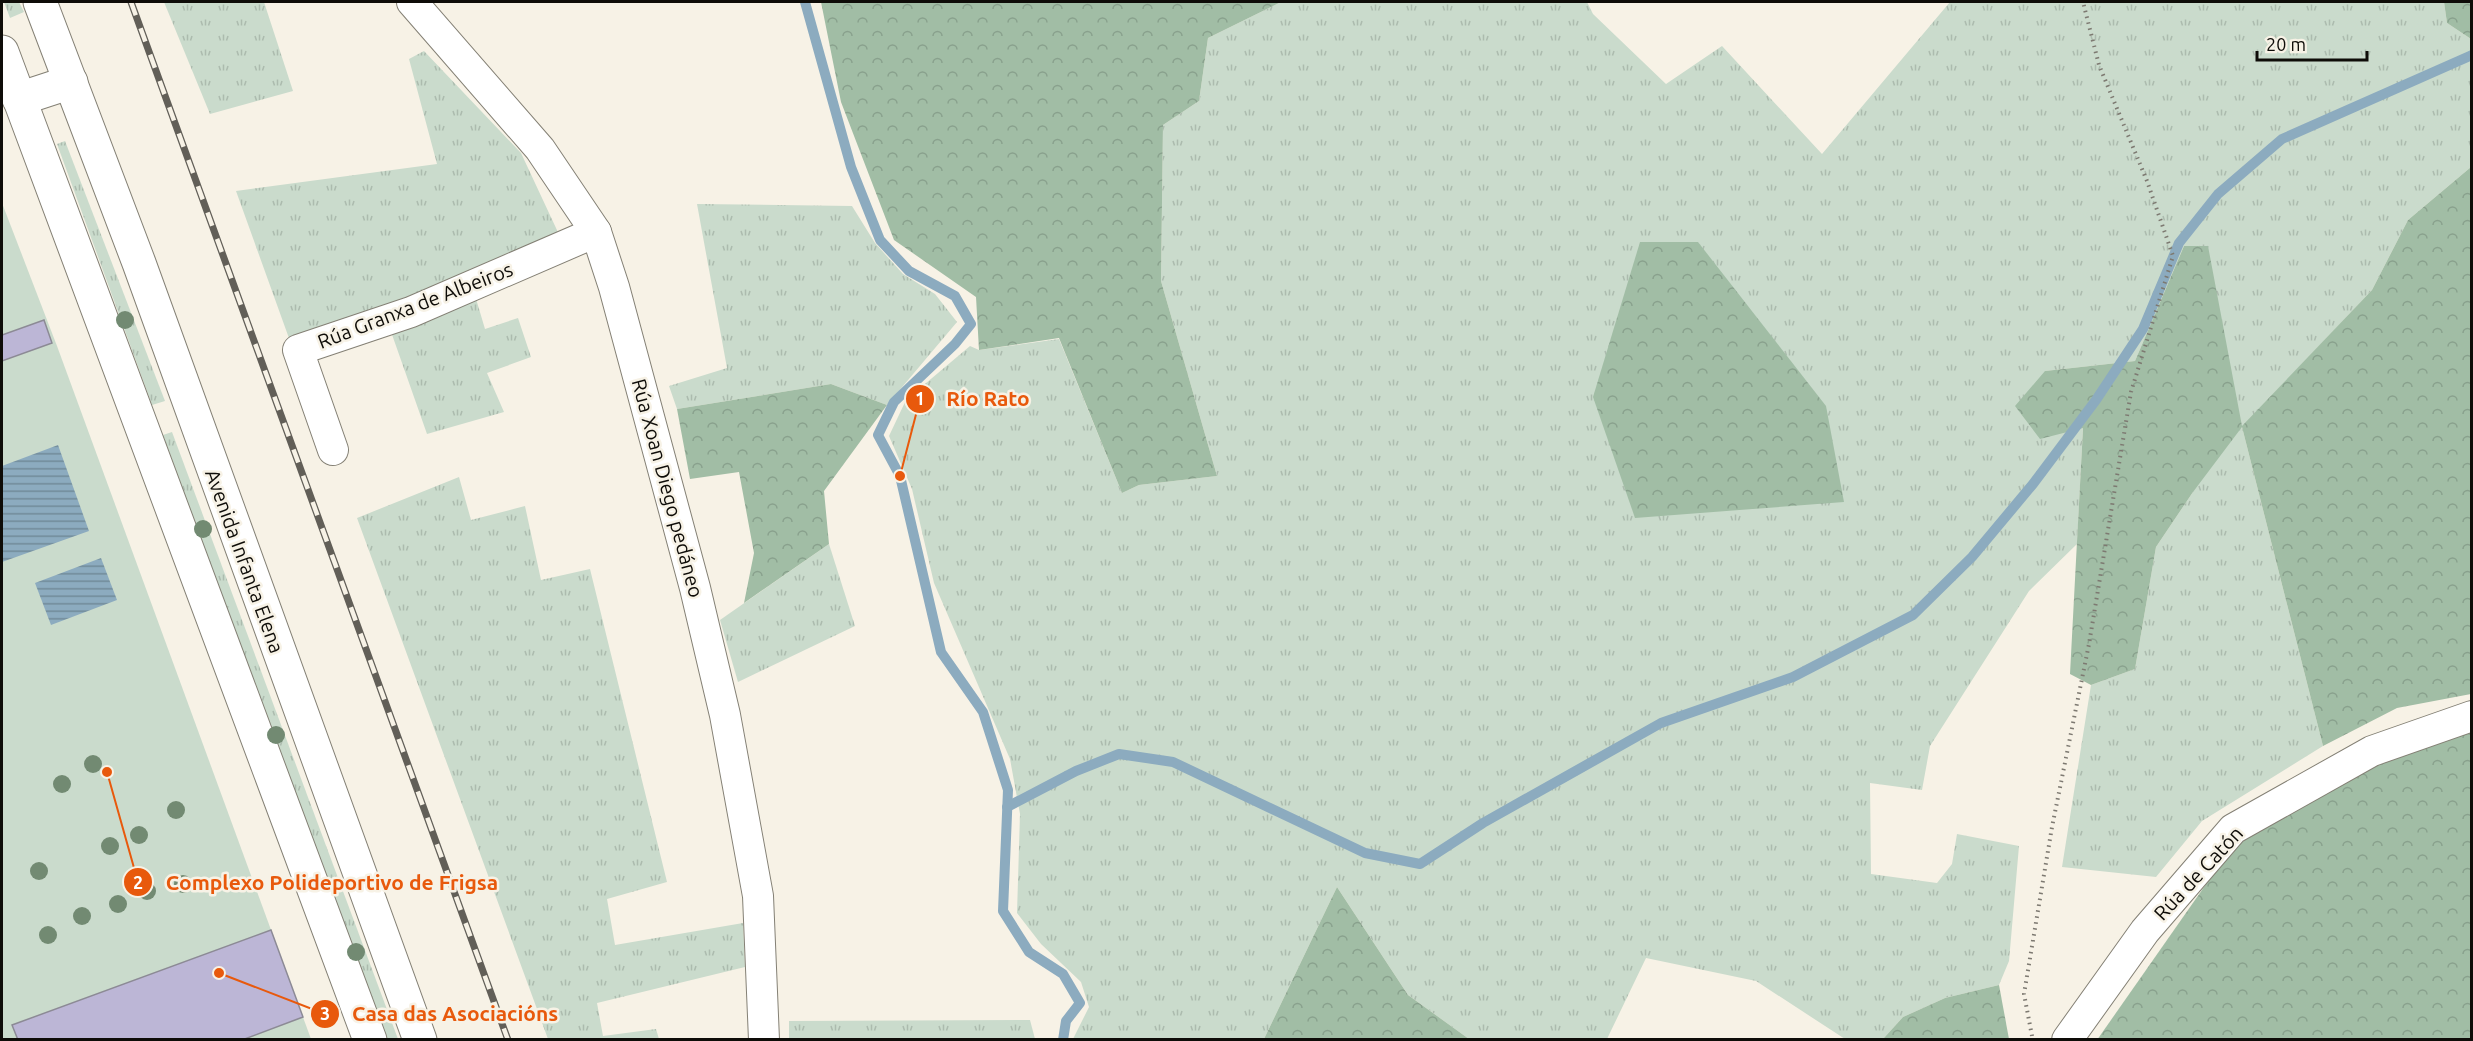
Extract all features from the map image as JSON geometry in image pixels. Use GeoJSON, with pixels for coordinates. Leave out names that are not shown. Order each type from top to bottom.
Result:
{"type":"FeatureCollection","features":[{"type":"Feature","properties":{"kind":"street","name":"Avenida Infanta Elena"},"geometry":{"type":"LineString","coordinates":[[40,2],[139,263],[420,1040]]}},
{"type":"Feature","properties":{"kind":"street","name":"Rúa Xoan Diego pedáneo"},"geometry":{"type":"LineString","coordinates":[[412,2],[540,149],[596,232],[614,287],[658,449],[725,715],[758,896],[764,1040]]}},
{"type":"Feature","properties":{"kind":"street"},"geometry":{"type":"LineString","coordinates":[[2,52],[370,1040]]}},
{"type":"Feature","properties":{"kind":"street"},"geometry":{"type":"LineString","coordinates":[[19,99],[71,82]]}},
{"type":"Feature","properties":{"kind":"street","name":"Rúa Granxa de Albeiros"},"geometry":{"type":"LineString","coordinates":[[333,450],[298,350],[411,312],[596,232]]}},
{"type":"Feature","properties":{"kind":"street","name":"Rúa de Catón"},"geometry":{"type":"LineString","coordinates":[[2067,1040],[2145,932],[2233,829],[2372,751],[2472,716]]}},
{"type":"Feature","properties":{"kind":"path"},"geometry":{"type":"LineString","coordinates":[[2032,1040],[2024,994],[2052,827],[2089,644],[2132,392],[2173,256],[2147,181],[2099,65],[2083,2]]}},
{"type":"Feature","properties":{"kind":"green space"},"geometry":{"type":"Polygon","coordinates":[[[4,2],[19,2],[24,12],[10,18],[4,2]]]}},
{"type":"Feature","properties":{"kind":"green space"},"geometry":{"type":"Polygon","coordinates":[[[164,2],[264,2],[293,91],[210,114],[164,2]]]}},
{"type":"Feature","properties":{"kind":"green space"},"geometry":{"type":"Polygon","coordinates":[[[821,2],[1281,2],[1208,38],[1199,101],[1163,125],[1161,281],[1217,476],[1139,485],[1122,493],[1059,338],[979,350],[976,297],[894,240],[841,102],[821,2]]]}},
{"type":"Feature","properties":{"kind":"green space"},"geometry":{"type":"Polygon","coordinates":[[[1281,2],[1587,2],[1593,14],[1666,84],[1722,46],[1822,154],[1950,2],[2444,2],[2447,23],[2471,39],[2471,167],[2408,220],[2372,290],[2242,427],[2323,746],[2202,821],[2156,877],[2062,867],[2091,685],[2135,669],[2156,547],[2193,492],[2207,246],[2184,246],[2135,361],[2045,371],[2083,427],[2077,544],[2029,591],[1930,746],[1922,790],[1870,783],[1871,874],[1937,883],[1952,864],[1957,834],[2019,846],[2009,961],[1999,985],[1945,998],[1903,1017],[1883,1039],[1845,1039],[1756,981],[1646,958],[1607,1039],[1469,1039],[1408,995],[1337,887],[1264,1039],[1073,1039],[1089,1007],[1081,982],[1041,944],[1017,913],[1020,814],[1010,759],[934,583],[912,489],[889,436],[906,400],[970,346],[979,350],[1059,339],[1122,493],[1139,485],[1217,476],[1161,281],[1163,125],[1199,101],[1208,38],[1281,2]]]}},
{"type":"Feature","properties":{"kind":"green space"},"geometry":{"type":"Polygon","coordinates":[[[2444,2],[2471,2],[2471,39],[2447,23],[2444,2]]]}},
{"type":"Feature","properties":{"kind":"green space"},"geometry":{"type":"Polygon","coordinates":[[[424,51],[521,153],[563,243],[290,341],[236,191],[437,164],[409,59],[424,51]]]}},
{"type":"Feature","properties":{"kind":"green space"},"geometry":{"type":"Polygon","coordinates":[[[65,141],[165,401],[152,405],[57,144],[65,141]]]}},
{"type":"Feature","properties":{"kind":"green space"},"geometry":{"type":"Polygon","coordinates":[[[2471,167],[2471,694],[2397,708],[2323,746],[2242,427],[2193,492],[2156,547],[2135,669],[2091,685],[2070,674],[2083,428],[2040,439],[2015,406],[2045,371],[2135,361],[2184,246],[2208,246],[2242,426],[2372,290],[2408,220],[2471,167]]]}},
{"type":"Feature","properties":{"kind":"green space"},"geometry":{"type":"Polygon","coordinates":[[[2,203],[57,346],[311,1039],[2,1039],[2,203]]]}},
{"type":"Feature","properties":{"kind":"green space"},"geometry":{"type":"Polygon","coordinates":[[[697,204],[852,206],[875,243],[903,274],[935,294],[957,322],[887,405],[831,384],[677,409],[669,386],[727,368],[697,204]]]}},
{"type":"Feature","properties":{"kind":"green space"},"geometry":{"type":"Polygon","coordinates":[[[1640,242],[1698,242],[1826,406],[1844,502],[1635,518],[1593,397],[1640,242]]]}},
{"type":"Feature","properties":{"kind":"green space"},"geometry":{"type":"Polygon","coordinates":[[[474,292],[485,329],[518,318],[531,357],[487,373],[504,412],[427,434],[389,326],[474,292]]]}},
{"type":"Feature","properties":{"kind":"green space"},"geometry":{"type":"Polygon","coordinates":[[[831,384],[887,405],[824,491],[829,544],[744,603],[754,553],[739,472],[690,479],[677,409],[831,384]]]}},
{"type":"Feature","properties":{"kind":"green space"},"geometry":{"type":"Polygon","coordinates":[[[172,432],[398,1039],[384,1039],[163,435],[172,432]]]}},
{"type":"Feature","properties":{"kind":"green space"},"geometry":{"type":"Polygon","coordinates":[[[459,477],[471,520],[525,506],[541,580],[590,569],[667,882],[607,899],[615,945],[743,923],[745,967],[597,1003],[603,1036],[656,1029],[659,1039],[548,1039],[357,518],[459,477]]]}},
{"type":"Feature","properties":{"kind":"green space"},"geometry":{"type":"Polygon","coordinates":[[[829,544],[855,626],[738,682],[720,620],[829,544]]]}},
{"type":"Feature","properties":{"kind":"green space"},"geometry":{"type":"Polygon","coordinates":[[[2471,730],[2471,1039],[2097,1040],[2237,840],[2377,763],[2471,730]]]}},
{"type":"Feature","properties":{"kind":"green space"},"geometry":{"type":"Polygon","coordinates":[[[1337,887],[1408,995],[1469,1039],[1264,1039],[1337,887]]]}},
{"type":"Feature","properties":{"kind":"green space"},"geometry":{"type":"Polygon","coordinates":[[[1999,985],[2009,1039],[1883,1039],[1903,1017],[1945,998],[1999,985]]]}},
{"type":"Feature","properties":{"kind":"green space"},"geometry":{"type":"Polygon","coordinates":[[[1030,1020],[1035,1039],[789,1039],[789,1021],[1030,1020]]]}},
{"type":"Feature","properties":{"kind":"water"},"geometry":{"type":"Polygon","coordinates":[[[58,445],[89,531],[2,562],[2,466],[58,445]]]}},
{"type":"Feature","properties":{"kind":"water"},"geometry":{"type":"Polygon","coordinates":[[[101,558],[117,600],[51,625],[35,583],[101,558]]]}},
{"type":"Feature","properties":{"kind":"building"},"geometry":{"type":"Polygon","coordinates":[[[44,320],[52,343],[2,361],[2,335],[44,320]]]}},
{"type":"Feature","properties":{"kind":"building"},"geometry":{"type":"Polygon","coordinates":[[[271,930],[303,1017],[242,1040],[18,1040],[12,1025],[271,930]]]}},
{"type":"Feature","properties":{"kind":"waterway"},"geometry":{"type":"LineString","coordinates":[[805,2],[851,167],[880,240],[909,271],[955,296],[971,324],[955,344],[894,402],[878,435],[900,476],[941,652],[983,712],[1008,790],[1003,911],[1029,952],[1063,974],[1080,1003],[1066,1021],[1063,1040]]}},
{"type":"Feature","properties":{"kind":"waterway"},"geometry":{"type":"LineString","coordinates":[[1007,807],[1076,771],[1119,754],[1173,762],[1365,853],[1420,864],[1483,823],[1661,723],[1793,677],[1913,615],[1972,557],[2033,484],[2096,400],[2143,329],[2179,243],[2218,194],[2282,139],[2472,55]]}},
{"type":"Feature","properties":{"kind":"railway"},"geometry":{"type":"LineString","coordinates":[[131,2],[508,1040]]}},
{"type":"Feature","properties":{"kind":"place","name":"Río Rato"},"geometry":{"type":"Point","coordinates":[900,476]}},
{"type":"Feature","properties":{"kind":"place","name":"Complexo Polideportivo de Frigsa"},"geometry":{"type":"Point","coordinates":[107,772]}},
{"type":"Feature","properties":{"kind":"place","name":"Casa das Asociacións"},"geometry":{"type":"Point","coordinates":[219,973]}}]}
